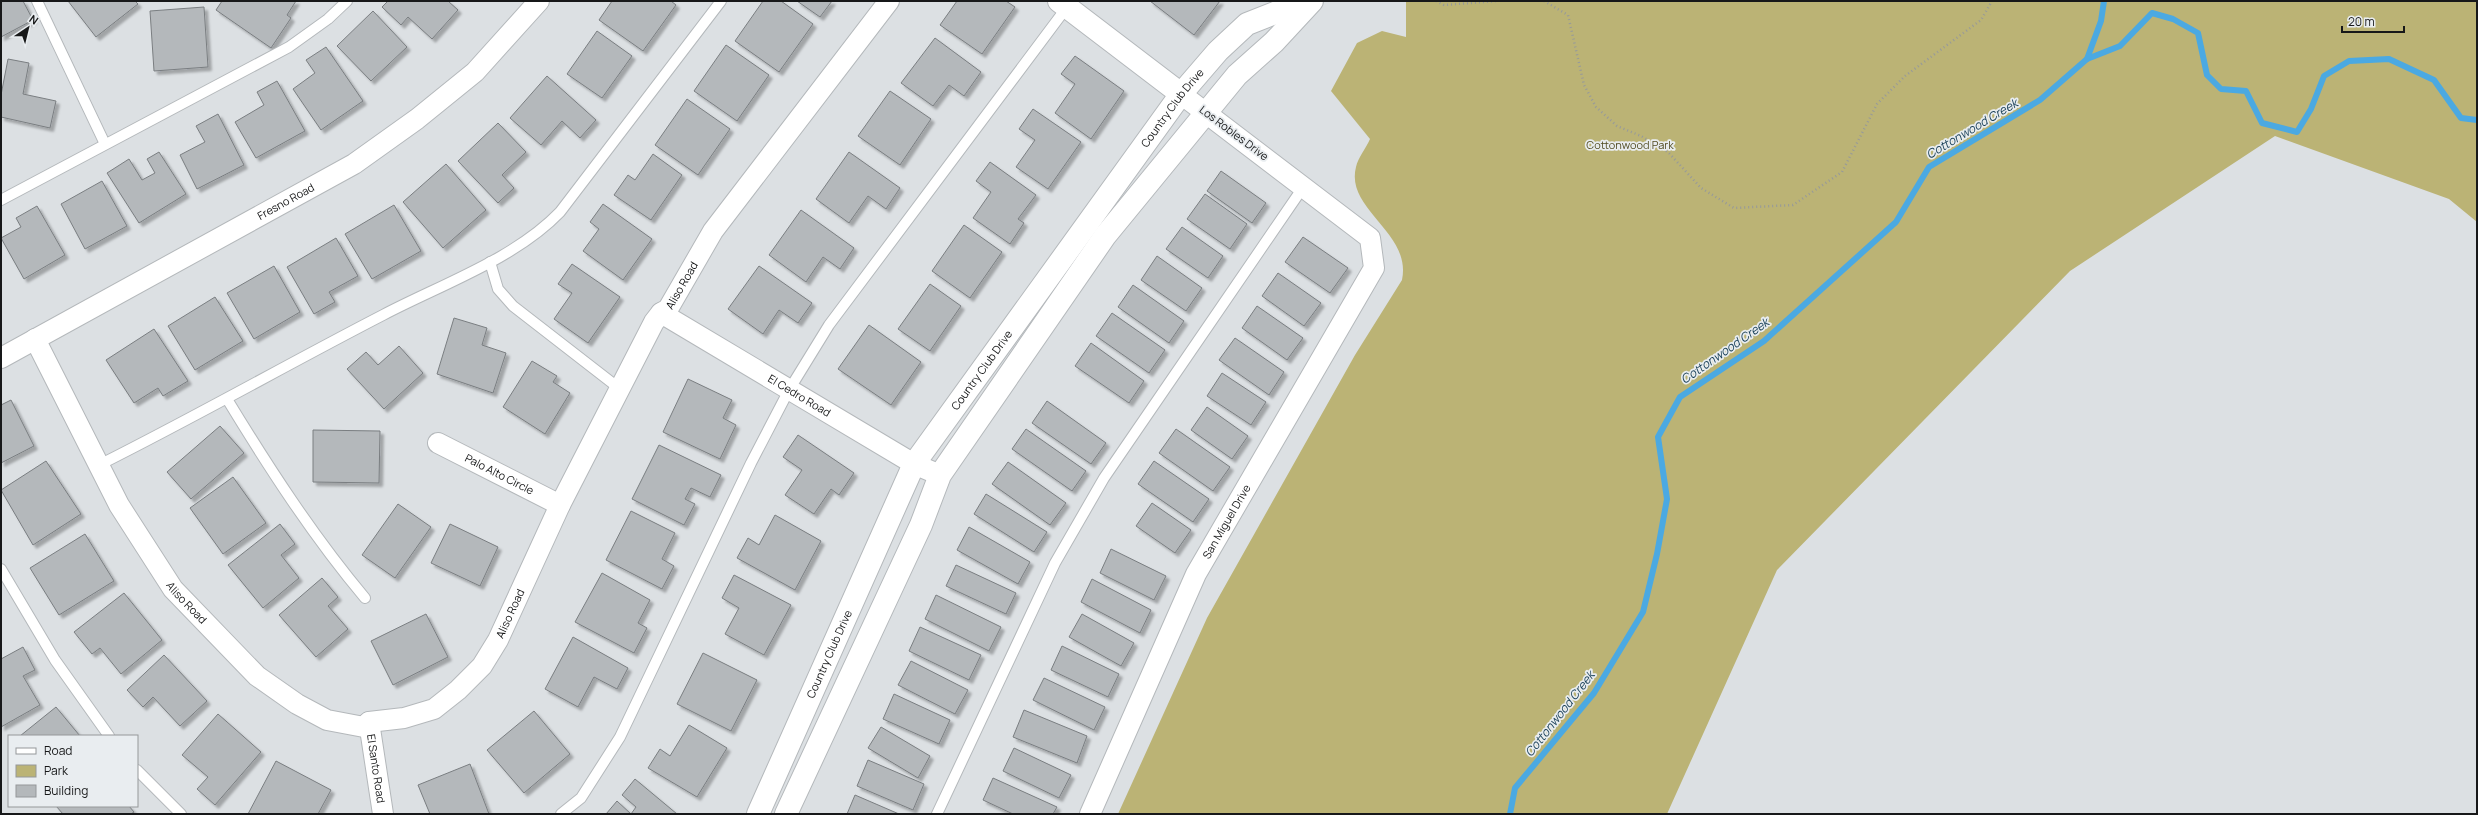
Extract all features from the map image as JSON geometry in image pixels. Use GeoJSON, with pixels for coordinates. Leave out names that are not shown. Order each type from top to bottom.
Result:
{"type":"FeatureCollection","features":[{"type":"Feature","properties":{"kind":"street","name":"Fresno Road"},"geometry":{"type":"LineString","coordinates":[[1,358],[354,164],[417,119],[475,72],[539,1]]}},
{"type":"Feature","properties":{"kind":"street","name":"Aliso Road"},"geometry":{"type":"LineString","coordinates":[[35,340],[119,505],[173,589],[257,676],[297,704],[327,720],[364,727],[369,722],[404,718],[434,709],[458,690],[482,666],[498,640],[560,505],[620,389],[661,313],[668,309],[713,231],[889,1]]}},
{"type":"Feature","properties":{"kind":"street","name":"Country Club Drive"},"geometry":{"type":"LineString","coordinates":[[761,813],[914,464],[1181,94],[1218,51],[1247,24],[1272,7],[1305,1]]}},
{"type":"Feature","properties":{"kind":"street","name":"Country Club Drive"},"geometry":{"type":"LineString","coordinates":[[786,814],[921,525],[940,475],[1105,236],[1237,75],[1274,42],[1312,1]]}},
{"type":"Feature","properties":{"kind":"street","name":"Los Robles Drive"},"geometry":{"type":"LineString","coordinates":[[1063,4],[1304,186],[1370,238]]}},
{"type":"Feature","properties":{"kind":"street","name":"San Miguel Drive"},"geometry":{"type":"LineString","coordinates":[[1090,814],[1196,574],[1374,268],[1370,238]]}},
{"type":"Feature","properties":{"kind":"street","name":"El Cedro Road"},"geometry":{"type":"LineString","coordinates":[[661,313],[914,464],[940,475]]}},
{"type":"Feature","properties":{"kind":"street","name":"Palo Alto Circle"},"geometry":{"type":"LineString","coordinates":[[438,443],[560,505]]}},
{"type":"Feature","properties":{"kind":"street","name":"El Santo Road"},"geometry":{"type":"LineString","coordinates":[[369,722],[383,814]]}},
{"type":"Feature","properties":{"kind":"lane"},"geometry":{"type":"LineString","coordinates":[[37,1],[105,144]]}},
{"type":"Feature","properties":{"kind":"lane"},"geometry":{"type":"LineString","coordinates":[[1,200],[289,47],[328,19],[347,1]]}},
{"type":"Feature","properties":{"kind":"lane"},"geometry":{"type":"LineString","coordinates":[[99,465],[227,399],[381,316],[490,262],[538,232],[560,212],[721,1]]}},
{"type":"Feature","properties":{"kind":"lane"},"geometry":{"type":"LineString","coordinates":[[561,814],[581,798],[620,737],[751,464],[789,390],[829,325],[1063,4]]}},
{"type":"Feature","properties":{"kind":"lane"},"geometry":{"type":"LineString","coordinates":[[937,814],[1055,563],[1096,490],[1141,421],[1304,186]]}},
{"type":"Feature","properties":{"kind":"lane"},"geometry":{"type":"LineString","coordinates":[[490,262],[498,290],[513,306],[620,389]]}},
{"type":"Feature","properties":{"kind":"lane"},"geometry":{"type":"LineString","coordinates":[[227,399],[294,504],[337,565],[365,598]]}},
{"type":"Feature","properties":{"kind":"lane"},"geometry":{"type":"LineString","coordinates":[[1,569],[55,660],[108,735]]}},
{"type":"Feature","properties":{"kind":"lane"},"geometry":{"type":"LineString","coordinates":[[138,771],[181,814]]}},
{"type":"Feature","properties":{"kind":"path"},"geometry":{"type":"LineString","coordinates":[[1436,1],[1444,5],[1497,1]]}},
{"type":"Feature","properties":{"kind":"path"},"geometry":{"type":"LineString","coordinates":[[1544,1],[1568,15],[1584,84],[1596,107],[1617,126],[1641,136],[1668,152],[1701,188],[1734,208],[1793,205],[1842,172],[1877,104],[1905,76],[1981,20],[1992,1]]}},
{"type":"Feature","properties":{"kind":"green space","name":"Cottonwood Park"},"geometry":{"type":"Polygon","coordinates":[[[1406,1],[2477,1],[2477,222],[2449,199],[2275,136],[2070,271],[1777,570],[1667,814],[1118,814],[1207,618],[1355,355],[1402,280],[1402,263],[1397,248],[1389,234],[1368,209],[1360,196],[1355,182],[1357,164],[1370,139],[1331,91],[1357,43],[1382,31],[1406,37],[1406,1]]]}},
{"type":"Feature","properties":{"kind":"building"},"geometry":{"type":"Polygon","coordinates":[[[1,1],[23,1],[33,20],[1,37],[1,1]]]}},
{"type":"Feature","properties":{"kind":"building"},"geometry":{"type":"Polygon","coordinates":[[[68,1],[135,1],[138,4],[96,37],[68,1]]]}},
{"type":"Feature","properties":{"kind":"building"},"geometry":{"type":"Polygon","coordinates":[[[222,1],[296,1],[287,15],[291,18],[271,48],[216,10],[222,1]]]}},
{"type":"Feature","properties":{"kind":"building"},"geometry":{"type":"Polygon","coordinates":[[[388,1],[448,1],[458,10],[432,39],[408,17],[401,25],[382,7],[388,1]]]}},
{"type":"Feature","properties":{"kind":"building"},"geometry":{"type":"Polygon","coordinates":[[[612,1],[671,1],[676,5],[643,51],[599,20],[612,1]]]}},
{"type":"Feature","properties":{"kind":"building"},"geometry":{"type":"Polygon","coordinates":[[[763,1],[781,1],[813,24],[779,72],[735,41],[763,1]]]}},
{"type":"Feature","properties":{"kind":"building"},"geometry":{"type":"Polygon","coordinates":[[[797,1],[832,1],[820,17],[797,1]]]}},
{"type":"Feature","properties":{"kind":"building"},"geometry":{"type":"Polygon","coordinates":[[[957,1],[1006,1],[1015,7],[982,54],[940,25],[957,1]]]}},
{"type":"Feature","properties":{"kind":"building"},"geometry":{"type":"Polygon","coordinates":[[[1150,1],[1220,1],[1194,35],[1150,1]]]}},
{"type":"Feature","properties":{"kind":"building"},"geometry":{"type":"Polygon","coordinates":[[[204,7],[208,67],[154,71],[150,11],[204,7]]]}},
{"type":"Feature","properties":{"kind":"building"},"geometry":{"type":"Polygon","coordinates":[[[373,11],[407,47],[371,81],[337,46],[373,11]]]}},
{"type":"Feature","properties":{"kind":"building"},"geometry":{"type":"Polygon","coordinates":[[[597,31],[632,56],[602,98],[567,74],[597,31]]]}},
{"type":"Feature","properties":{"kind":"building"},"geometry":{"type":"Polygon","coordinates":[[[935,38],[981,72],[964,96],[949,85],[933,106],[901,83],[935,38]]]}},
{"type":"Feature","properties":{"kind":"building"},"geometry":{"type":"Polygon","coordinates":[[[726,45],[769,75],[737,121],[694,91],[726,45]]]}},
{"type":"Feature","properties":{"kind":"building"},"geometry":{"type":"Polygon","coordinates":[[[326,47],[363,101],[321,130],[293,89],[315,73],[306,60],[326,47]]]}},
{"type":"Feature","properties":{"kind":"building"},"geometry":{"type":"Polygon","coordinates":[[[1075,56],[1124,91],[1091,139],[1055,113],[1075,84],[1061,74],[1075,56]]]}},
{"type":"Feature","properties":{"kind":"building"},"geometry":{"type":"Polygon","coordinates":[[[8,59],[29,63],[23,94],[56,101],[50,128],[1,117],[1,95],[8,59]]]}},
{"type":"Feature","properties":{"kind":"building"},"geometry":{"type":"Polygon","coordinates":[[[547,76],[596,120],[580,138],[562,121],[541,145],[510,118],[547,76]]]}},
{"type":"Feature","properties":{"kind":"building"},"geometry":{"type":"Polygon","coordinates":[[[277,81],[305,131],[256,158],[235,122],[264,105],[257,92],[277,81]]]}},
{"type":"Feature","properties":{"kind":"building"},"geometry":{"type":"Polygon","coordinates":[[[890,91],[931,119],[900,165],[858,136],[890,91]]]}},
{"type":"Feature","properties":{"kind":"building"},"geometry":{"type":"Polygon","coordinates":[[[687,99],[730,129],[698,175],[655,145],[687,99]]]}},
{"type":"Feature","properties":{"kind":"building"},"geometry":{"type":"Polygon","coordinates":[[[1033,109],[1081,142],[1048,189],[1016,167],[1035,140],[1019,129],[1033,109]]]}},
{"type":"Feature","properties":{"kind":"building"},"geometry":{"type":"Polygon","coordinates":[[[218,114],[244,165],[197,189],[180,155],[205,142],[196,126],[218,114]]]}},
{"type":"Feature","properties":{"kind":"building"},"geometry":{"type":"Polygon","coordinates":[[[498,123],[526,152],[502,175],[514,188],[498,203],[458,161],[498,123]]]}},
{"type":"Feature","properties":{"kind":"building"},"geometry":{"type":"Polygon","coordinates":[[[159,152],[186,194],[139,223],[107,173],[129,159],[142,180],[155,173],[147,159],[159,152]]]}},
{"type":"Feature","properties":{"kind":"building"},"geometry":{"type":"Polygon","coordinates":[[[849,152],[900,188],[886,209],[868,196],[849,223],[816,199],[849,152]]]}},
{"type":"Feature","properties":{"kind":"building"},"geometry":{"type":"Polygon","coordinates":[[[653,154],[682,175],[651,220],[614,195],[628,175],[635,180],[653,154]]]}},
{"type":"Feature","properties":{"kind":"building"},"geometry":{"type":"Polygon","coordinates":[[[990,162],[1036,195],[1018,219],[1024,223],[1010,244],[973,218],[991,192],[976,181],[990,162]]]}},
{"type":"Feature","properties":{"kind":"building"},"geometry":{"type":"Polygon","coordinates":[[[446,164],[486,210],[443,248],[403,202],[446,164]]]}},
{"type":"Feature","properties":{"kind":"building"},"geometry":{"type":"Polygon","coordinates":[[[1221,171],[1266,203],[1252,223],[1207,191],[1221,171]]]}},
{"type":"Feature","properties":{"kind":"building"},"geometry":{"type":"Polygon","coordinates":[[[102,181],[127,226],[85,249],[61,204],[102,181]]]}},
{"type":"Feature","properties":{"kind":"building"},"geometry":{"type":"Polygon","coordinates":[[[1205,194],[1247,224],[1230,249],[1187,219],[1205,194]]]}},
{"type":"Feature","properties":{"kind":"building"},"geometry":{"type":"Polygon","coordinates":[[[603,204],[652,239],[623,280],[583,251],[599,229],[590,222],[603,204]]]}},
{"type":"Feature","properties":{"kind":"building"},"geometry":{"type":"Polygon","coordinates":[[[394,205],[421,251],[372,279],[345,234],[394,205]]]}},
{"type":"Feature","properties":{"kind":"building"},"geometry":{"type":"Polygon","coordinates":[[[37,206],[65,255],[24,279],[1,238],[21,227],[16,218],[37,206]]]}},
{"type":"Feature","properties":{"kind":"building"},"geometry":{"type":"Polygon","coordinates":[[[801,210],[854,248],[840,269],[823,257],[806,282],[769,255],[801,210]]]}},
{"type":"Feature","properties":{"kind":"building"},"geometry":{"type":"Polygon","coordinates":[[[964,225],[1002,252],[970,298],[932,271],[964,225]]]}},
{"type":"Feature","properties":{"kind":"building"},"geometry":{"type":"Polygon","coordinates":[[[1182,227],[1223,256],[1208,278],[1166,249],[1182,227]]]}},
{"type":"Feature","properties":{"kind":"building"},"geometry":{"type":"Polygon","coordinates":[[[1303,237],[1348,268],[1330,293],[1285,262],[1303,237]]]}},
{"type":"Feature","properties":{"kind":"building"},"geometry":{"type":"Polygon","coordinates":[[[336,238],[358,276],[329,292],[335,302],[314,314],[287,267],[336,238]]]}},
{"type":"Feature","properties":{"kind":"building"},"geometry":{"type":"Polygon","coordinates":[[[1157,256],[1202,288],[1186,311],[1141,280],[1157,256]]]}},
{"type":"Feature","properties":{"kind":"building"},"geometry":{"type":"Polygon","coordinates":[[[572,264],[620,297],[588,343],[554,319],[572,293],[558,284],[572,264]]]}},
{"type":"Feature","properties":{"kind":"building"},"geometry":{"type":"Polygon","coordinates":[[[274,266],[300,312],[254,339],[227,293],[274,266]]]}},
{"type":"Feature","properties":{"kind":"building"},"geometry":{"type":"Polygon","coordinates":[[[759,266],[812,303],[798,323],[779,310],[763,334],[728,309],[759,266]]]}},
{"type":"Feature","properties":{"kind":"building"},"geometry":{"type":"Polygon","coordinates":[[[1278,273],[1321,303],[1304,326],[1262,296],[1278,273]]]}},
{"type":"Feature","properties":{"kind":"building"},"geometry":{"type":"Polygon","coordinates":[[[930,284],[961,306],[930,351],[898,329],[930,284]]]}},
{"type":"Feature","properties":{"kind":"building"},"geometry":{"type":"Polygon","coordinates":[[[1133,285],[1184,321],[1169,343],[1118,307],[1133,285]]]}},
{"type":"Feature","properties":{"kind":"building"},"geometry":{"type":"Polygon","coordinates":[[[215,297],[243,341],[195,370],[168,326],[215,297]]]}},
{"type":"Feature","properties":{"kind":"building"},"geometry":{"type":"Polygon","coordinates":[[[1257,306],[1303,338],[1287,360],[1242,328],[1257,306]]]}},
{"type":"Feature","properties":{"kind":"building"},"geometry":{"type":"Polygon","coordinates":[[[1112,313],[1165,350],[1149,373],[1096,336],[1112,313]]]}},
{"type":"Feature","properties":{"kind":"building"},"geometry":{"type":"Polygon","coordinates":[[[454,318],[487,328],[482,345],[506,353],[493,393],[437,374],[454,318]]]}},
{"type":"Feature","properties":{"kind":"building"},"geometry":{"type":"Polygon","coordinates":[[[869,325],[921,362],[891,405],[838,369],[869,325]]]}},
{"type":"Feature","properties":{"kind":"building"},"geometry":{"type":"Polygon","coordinates":[[[154,329],[188,381],[163,396],[158,388],[134,403],[106,360],[154,329]]]}},
{"type":"Feature","properties":{"kind":"building"},"geometry":{"type":"Polygon","coordinates":[[[1235,338],[1284,372],[1269,395],[1219,360],[1235,338]]]}},
{"type":"Feature","properties":{"kind":"building"},"geometry":{"type":"Polygon","coordinates":[[[1091,343],[1144,381],[1129,403],[1075,366],[1091,343]]]}},
{"type":"Feature","properties":{"kind":"building"},"geometry":{"type":"Polygon","coordinates":[[[399,346],[423,373],[384,409],[347,369],[366,352],[378,365],[399,346]]]}},
{"type":"Feature","properties":{"kind":"building"},"geometry":{"type":"Polygon","coordinates":[[[532,361],[557,376],[553,382],[570,393],[545,434],[503,407],[532,361]]]}},
{"type":"Feature","properties":{"kind":"building"},"geometry":{"type":"Polygon","coordinates":[[[1222,373],[1266,402],[1251,425],[1207,396],[1222,373]]]}},
{"type":"Feature","properties":{"kind":"building"},"geometry":{"type":"Polygon","coordinates":[[[688,379],[732,400],[723,418],[736,425],[720,459],[663,432],[688,379]]]}},
{"type":"Feature","properties":{"kind":"building"},"geometry":{"type":"Polygon","coordinates":[[[11,400],[34,446],[1,463],[1,405],[11,400]]]}},
{"type":"Feature","properties":{"kind":"building"},"geometry":{"type":"Polygon","coordinates":[[[1047,401],[1106,443],[1091,464],[1032,423],[1047,401]]]}},
{"type":"Feature","properties":{"kind":"building"},"geometry":{"type":"Polygon","coordinates":[[[1207,407],[1248,436],[1232,459],[1191,430],[1207,407]]]}},
{"type":"Feature","properties":{"kind":"building"},"geometry":{"type":"Polygon","coordinates":[[[220,426],[244,453],[191,499],[167,472],[220,426]]]}},
{"type":"Feature","properties":{"kind":"building"},"geometry":{"type":"Polygon","coordinates":[[[1026,429],[1086,471],[1072,491],[1012,449],[1026,429]]]}},
{"type":"Feature","properties":{"kind":"building"},"geometry":{"type":"Polygon","coordinates":[[[1176,429],[1230,467],[1213,491],[1159,453],[1176,429]]]}},
{"type":"Feature","properties":{"kind":"building"},"geometry":{"type":"Polygon","coordinates":[[[313,430],[380,431],[379,483],[313,482],[313,430]]]}},
{"type":"Feature","properties":{"kind":"building"},"geometry":{"type":"Polygon","coordinates":[[[798,435],[854,473],[839,495],[831,489],[814,514],[785,495],[802,470],[783,457],[798,435]]]}},
{"type":"Feature","properties":{"kind":"building"},"geometry":{"type":"Polygon","coordinates":[[[659,445],[721,475],[710,497],[691,488],[685,499],[695,504],[684,525],[632,499],[659,445]]]}},
{"type":"Feature","properties":{"kind":"building"},"geometry":{"type":"Polygon","coordinates":[[[46,461],[81,514],[33,545],[1,490],[46,461]]]}},
{"type":"Feature","properties":{"kind":"building"},"geometry":{"type":"Polygon","coordinates":[[[1154,461],[1209,499],[1193,522],[1138,484],[1154,461]]]}},
{"type":"Feature","properties":{"kind":"building"},"geometry":{"type":"Polygon","coordinates":[[[1008,462],[1066,503],[1050,525],[992,484],[1008,462]]]}},
{"type":"Feature","properties":{"kind":"building"},"geometry":{"type":"Polygon","coordinates":[[[233,477],[266,523],[223,554],[190,508],[233,477]]]}},
{"type":"Feature","properties":{"kind":"building"},"geometry":{"type":"Polygon","coordinates":[[[986,494],[1047,532],[1034,552],[974,514],[986,494]]]}},
{"type":"Feature","properties":{"kind":"building"},"geometry":{"type":"Polygon","coordinates":[[[1152,503],[1191,530],[1175,553],[1136,526],[1152,503]]]}},
{"type":"Feature","properties":{"kind":"building"},"geometry":{"type":"Polygon","coordinates":[[[398,504],[431,527],[395,578],[362,555],[398,504]]]}},
{"type":"Feature","properties":{"kind":"building"},"geometry":{"type":"Polygon","coordinates":[[[631,511],[675,533],[662,559],[674,566],[662,589],[606,560],[631,511]]]}},
{"type":"Feature","properties":{"kind":"building"},"geometry":{"type":"Polygon","coordinates":[[[775,515],[821,541],[795,590],[737,558],[748,538],[759,545],[775,515]]]}},
{"type":"Feature","properties":{"kind":"building"},"geometry":{"type":"Polygon","coordinates":[[[280,524],[295,544],[281,555],[299,578],[263,608],[228,565],[280,524]]]}},
{"type":"Feature","properties":{"kind":"building"},"geometry":{"type":"Polygon","coordinates":[[[450,524],[498,547],[480,586],[431,563],[450,524]]]}},
{"type":"Feature","properties":{"kind":"building"},"geometry":{"type":"Polygon","coordinates":[[[969,527],[1030,562],[1018,584],[957,550],[969,527]]]}},
{"type":"Feature","properties":{"kind":"building"},"geometry":{"type":"Polygon","coordinates":[[[85,534],[114,581],[59,615],[30,568],[85,534]]]}},
{"type":"Feature","properties":{"kind":"building"},"geometry":{"type":"Polygon","coordinates":[[[1111,549],[1166,576],[1154,600],[1100,573],[1111,549]]]}},
{"type":"Feature","properties":{"kind":"building"},"geometry":{"type":"Polygon","coordinates":[[[956,565],[1016,593],[1006,614],[946,586],[956,565]]]}},
{"type":"Feature","properties":{"kind":"building"},"geometry":{"type":"Polygon","coordinates":[[[602,573],[650,600],[638,623],[647,628],[634,653],[575,622],[602,573]]]}},
{"type":"Feature","properties":{"kind":"building"},"geometry":{"type":"Polygon","coordinates":[[[734,575],[791,605],[764,655],[725,634],[739,608],[722,598],[734,575]]]}},
{"type":"Feature","properties":{"kind":"building"},"geometry":{"type":"Polygon","coordinates":[[[322,578],[338,597],[328,606],[348,629],[316,657],[279,615],[322,578]]]}},
{"type":"Feature","properties":{"kind":"building"},"geometry":{"type":"Polygon","coordinates":[[[1092,579],[1151,610],[1140,633],[1081,602],[1092,579]]]}},
{"type":"Feature","properties":{"kind":"building"},"geometry":{"type":"Polygon","coordinates":[[[124,593],[162,640],[121,674],[100,648],[92,654],[74,632],[124,593]]]}},
{"type":"Feature","properties":{"kind":"building"},"geometry":{"type":"Polygon","coordinates":[[[936,595],[1001,627],[989,651],[925,619],[936,595]]]}},
{"type":"Feature","properties":{"kind":"building"},"geometry":{"type":"Polygon","coordinates":[[[426,614],[448,657],[393,685],[371,641],[426,614]]]}},
{"type":"Feature","properties":{"kind":"building"},"geometry":{"type":"Polygon","coordinates":[[[1082,614],[1134,643],[1121,666],[1069,637],[1082,614]]]}},
{"type":"Feature","properties":{"kind":"building"},"geometry":{"type":"Polygon","coordinates":[[[920,627],[981,655],[969,680],[909,651],[920,627]]]}},
{"type":"Feature","properties":{"kind":"building"},"geometry":{"type":"Polygon","coordinates":[[[573,637],[628,668],[617,689],[594,677],[578,707],[545,689],[573,637]]]}},
{"type":"Feature","properties":{"kind":"building"},"geometry":{"type":"Polygon","coordinates":[[[1062,646],[1119,674],[1108,697],[1051,670],[1062,646]]]}},
{"type":"Feature","properties":{"kind":"building"},"geometry":{"type":"Polygon","coordinates":[[[23,647],[35,670],[23,676],[40,705],[1,727],[1,659],[23,647]]]}},
{"type":"Feature","properties":{"kind":"building"},"geometry":{"type":"Polygon","coordinates":[[[703,653],[757,680],[731,731],[677,704],[703,653]]]}},
{"type":"Feature","properties":{"kind":"building"},"geometry":{"type":"Polygon","coordinates":[[[164,655],[207,701],[180,726],[153,697],[143,707],[127,690],[164,655]]]}},
{"type":"Feature","properties":{"kind":"building"},"geometry":{"type":"Polygon","coordinates":[[[911,661],[968,690],[955,714],[898,685],[911,661]]]}},
{"type":"Feature","properties":{"kind":"building"},"geometry":{"type":"Polygon","coordinates":[[[1044,678],[1105,707],[1094,730],[1033,700],[1044,678]]]}},
{"type":"Feature","properties":{"kind":"building"},"geometry":{"type":"Polygon","coordinates":[[[894,694],[950,720],[939,744],[883,719],[894,694]]]}},
{"type":"Feature","properties":{"kind":"building"},"geometry":{"type":"Polygon","coordinates":[[[56,707],[79,735],[21,735],[56,707]]]}},
{"type":"Feature","properties":{"kind":"building"},"geometry":{"type":"Polygon","coordinates":[[[1024,710],[1087,736],[1077,763],[1013,737],[1024,710]]]}},
{"type":"Feature","properties":{"kind":"building"},"geometry":{"type":"Polygon","coordinates":[[[534,711],[570,754],[524,793],[487,750],[534,711]]]}},
{"type":"Feature","properties":{"kind":"building"},"geometry":{"type":"Polygon","coordinates":[[[218,714],[261,752],[215,805],[197,789],[208,777],[182,755],[218,714]]]}},
{"type":"Feature","properties":{"kind":"building"},"geometry":{"type":"Polygon","coordinates":[[[689,725],[727,748],[697,797],[648,768],[660,749],[670,756],[689,725]]]}},
{"type":"Feature","properties":{"kind":"building"},"geometry":{"type":"Polygon","coordinates":[[[881,727],[930,756],[918,778],[868,748],[881,727]]]}},
{"type":"Feature","properties":{"kind":"building"},"geometry":{"type":"Polygon","coordinates":[[[1014,748],[1071,775],[1059,798],[1003,771],[1014,748]]]}},
{"type":"Feature","properties":{"kind":"building"},"geometry":{"type":"Polygon","coordinates":[[[868,760],[924,784],[913,810],[857,786],[868,760]]]}},
{"type":"Feature","properties":{"kind":"building"},"geometry":{"type":"Polygon","coordinates":[[[276,761],[331,790],[318,814],[248,814],[276,761]]]}},
{"type":"Feature","properties":{"kind":"building"},"geometry":{"type":"Polygon","coordinates":[[[470,764],[489,814],[430,814],[418,785],[470,764]]]}},
{"type":"Feature","properties":{"kind":"building"},"geometry":{"type":"Polygon","coordinates":[[[993,778],[1057,807],[1053,814],[1013,814],[983,800],[993,778]]]}},
{"type":"Feature","properties":{"kind":"building"},"geometry":{"type":"Polygon","coordinates":[[[635,779],[677,814],[631,814],[636,807],[622,795],[635,779]]]}},
{"type":"Feature","properties":{"kind":"building"},"geometry":{"type":"Polygon","coordinates":[[[855,795],[899,814],[847,814],[855,795]]]}},
{"type":"Feature","properties":{"kind":"building"},"geometry":{"type":"Polygon","coordinates":[[[617,801],[631,814],[606,814],[617,801]]]}},
{"type":"Feature","properties":{"kind":"building"},"geometry":{"type":"Polygon","coordinates":[[[57,807],[130,807],[134,812],[131,814],[63,814],[57,807]]]}},
{"type":"Feature","properties":{"kind":"waterway","name":"Cottonwood Creek"},"geometry":{"type":"LineString","coordinates":[[1510,814],[1515,788],[1594,693],[1643,612],[1657,554],[1667,499],[1658,437],[1680,397],[1764,341],[1896,222],[1929,167],[2040,100],[2087,59],[2101,21],[2104,1]]}},
{"type":"Feature","properties":{"kind":"waterway"},"geometry":{"type":"LineString","coordinates":[[2087,59],[2120,46],[2152,13],[2173,19],[2198,33],[2207,75],[2221,89],[2246,91],[2262,123],[2297,132],[2311,109],[2324,76],[2349,61],[2389,59],[2434,80],[2461,118],[2477,120]]}}]}
